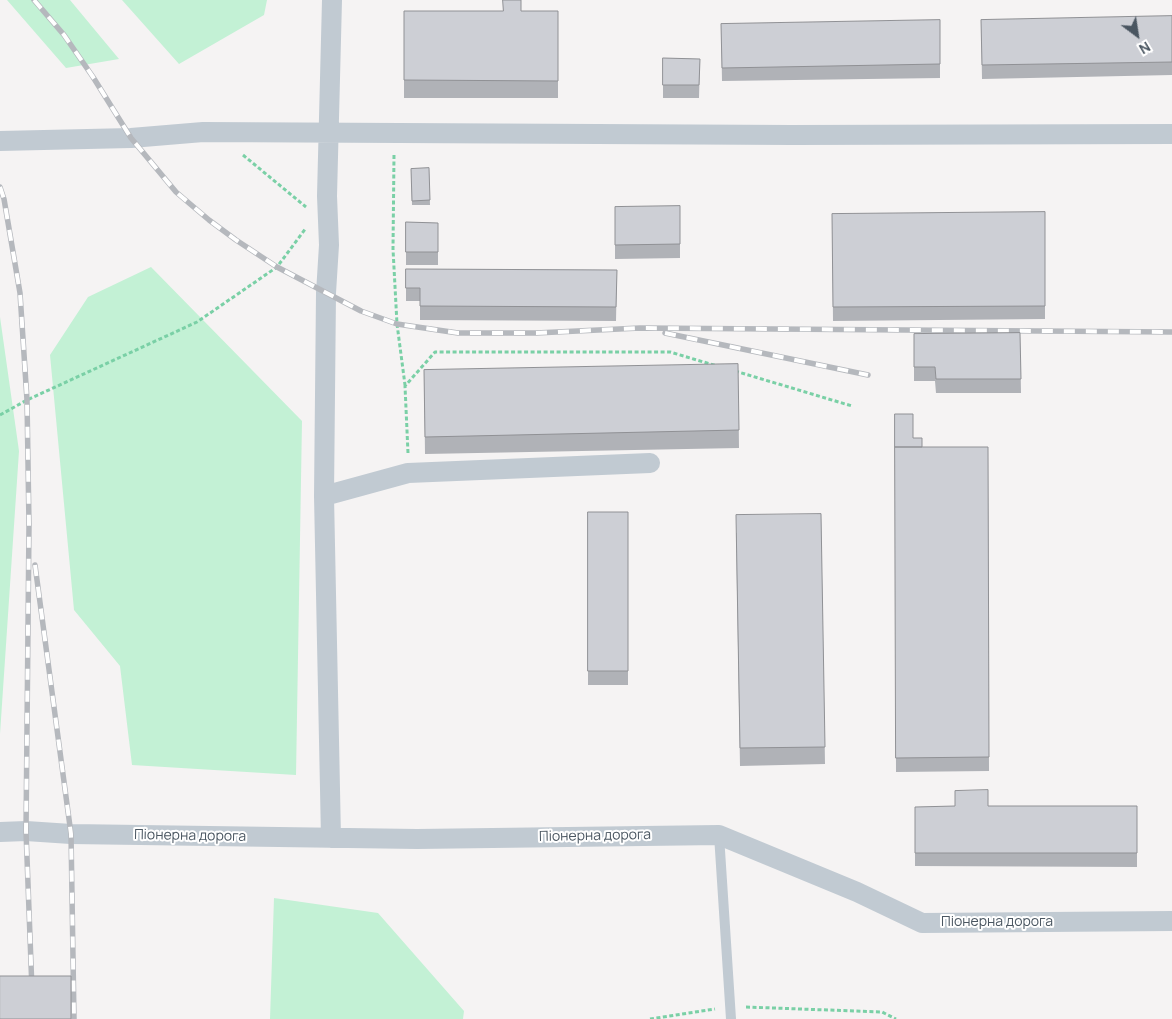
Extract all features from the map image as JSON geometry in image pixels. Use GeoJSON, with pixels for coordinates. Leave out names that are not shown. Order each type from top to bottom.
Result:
{"type":"FeatureCollection","features":[{"type":"Feature","properties":{"kind":"street"},"geometry":{"type":"LineString","coordinates":[[331,838],[324,496],[327,196],[332,0]]}},
{"type":"Feature","properties":{"kind":"street"},"geometry":{"type":"LineString","coordinates":[[0,141],[131,138],[203,132],[793,135],[1172,134]]}},
{"type":"Feature","properties":{"kind":"street"},"geometry":{"type":"LineString","coordinates":[[324,496],[408,473],[650,464]]}},
{"type":"Feature","properties":{"kind":"street","name":"Піонерна дорога"},"geometry":{"type":"LineString","coordinates":[[0,832],[417,839],[719,834],[857,892],[922,923],[1172,921]]}},
{"type":"Feature","properties":{"kind":"lane"},"geometry":{"type":"LineString","coordinates":[[719,834],[731,1019]]}},
{"type":"Feature","properties":{"kind":"path"},"geometry":{"type":"LineString","coordinates":[[395,133],[392,249],[397,324],[405,386],[408,473]]}},
{"type":"Feature","properties":{"kind":"path"},"geometry":{"type":"LineString","coordinates":[[239,151],[316,215]]}},
{"type":"Feature","properties":{"kind":"path"},"geometry":{"type":"LineString","coordinates":[[0,415],[27,400],[197,322],[277,267],[316,215],[327,196]]}},
{"type":"Feature","properties":{"kind":"path"},"geometry":{"type":"LineString","coordinates":[[326,292],[361,310],[397,324]]}},
{"type":"Feature","properties":{"kind":"path"},"geometry":{"type":"LineString","coordinates":[[405,386],[435,352],[670,352],[724,368]]}},
{"type":"Feature","properties":{"kind":"path"},"geometry":{"type":"LineString","coordinates":[[734,371],[852,406]]}},
{"type":"Feature","properties":{"kind":"path"},"geometry":{"type":"LineString","coordinates":[[650,1019],[730,1007],[882,1012],[896,1019]]}},
{"type":"Feature","properties":{"kind":"green space"},"geometry":{"type":"Polygon","coordinates":[[[7,0],[70,0],[119,59],[66,68],[7,0]]]}},
{"type":"Feature","properties":{"kind":"green space"},"geometry":{"type":"Polygon","coordinates":[[[122,0],[267,0],[264,15],[179,64],[122,0]]]}},
{"type":"Feature","properties":{"kind":"green space"},"geometry":{"type":"Polygon","coordinates":[[[151,267],[302,421],[296,775],[132,765],[120,666],[74,610],[50,355],[88,297],[151,267]]]}},
{"type":"Feature","properties":{"kind":"green space"},"geometry":{"type":"Polygon","coordinates":[[[0,317],[19,451],[0,734],[0,317]]]}},
{"type":"Feature","properties":{"kind":"green space"},"geometry":{"type":"Polygon","coordinates":[[[274,898],[378,913],[464,1011],[463,1019],[270,1019],[274,898]]]}},
{"type":"Feature","properties":{"kind":"building"},"geometry":{"type":"Polygon","coordinates":[[[503,0],[521,0],[521,11],[558,11],[558,81],[404,80],[404,11],[503,11],[503,0]]]}},
{"type":"Feature","properties":{"kind":"building"},"geometry":{"type":"Polygon","coordinates":[[[1172,16],[1172,62],[982,65],[981,20],[1172,16]]]}},
{"type":"Feature","properties":{"kind":"building"},"geometry":{"type":"Polygon","coordinates":[[[940,20],[940,64],[722,68],[721,24],[940,20]]]}},
{"type":"Feature","properties":{"kind":"building"},"geometry":{"type":"Polygon","coordinates":[[[663,58],[700,59],[699,85],[663,85],[663,58]]]}},
{"type":"Feature","properties":{"kind":"building"},"geometry":{"type":"Polygon","coordinates":[[[429,168],[430,200],[412,201],[411,169],[429,168]]]}},
{"type":"Feature","properties":{"kind":"building"},"geometry":{"type":"Polygon","coordinates":[[[680,206],[680,244],[615,245],[615,207],[680,206]]]}},
{"type":"Feature","properties":{"kind":"building"},"geometry":{"type":"Polygon","coordinates":[[[1045,212],[1045,306],[833,307],[832,214],[1045,212]]]}},
{"type":"Feature","properties":{"kind":"building"},"geometry":{"type":"Polygon","coordinates":[[[406,222],[438,223],[438,252],[406,252],[406,222]]]}},
{"type":"Feature","properties":{"kind":"building"},"geometry":{"type":"Polygon","coordinates":[[[406,269],[617,270],[616,307],[420,306],[420,288],[406,288],[406,269]]]}},
{"type":"Feature","properties":{"kind":"building"},"geometry":{"type":"Polygon","coordinates":[[[1020,333],[1021,379],[936,379],[935,367],[914,367],[914,334],[1020,333]]]}},
{"type":"Feature","properties":{"kind":"building"},"geometry":{"type":"Polygon","coordinates":[[[738,364],[739,430],[425,437],[424,370],[738,364]]]}},
{"type":"Feature","properties":{"kind":"building"},"geometry":{"type":"Polygon","coordinates":[[[895,414],[913,414],[913,438],[922,438],[922,447],[895,447],[895,414]]]}},
{"type":"Feature","properties":{"kind":"building"},"geometry":{"type":"Polygon","coordinates":[[[895,447],[988,447],[989,757],[896,758],[895,447]]]}},
{"type":"Feature","properties":{"kind":"building"},"geometry":{"type":"Polygon","coordinates":[[[588,512],[628,512],[628,671],[588,671],[588,512]]]}},
{"type":"Feature","properties":{"kind":"building"},"geometry":{"type":"Polygon","coordinates":[[[821,514],[825,747],[740,748],[736,515],[821,514]]]}},
{"type":"Feature","properties":{"kind":"building"},"geometry":{"type":"Polygon","coordinates":[[[988,790],[988,806],[1137,806],[1137,853],[915,853],[915,807],[955,806],[955,791],[988,790]]]}},
{"type":"Feature","properties":{"kind":"building"},"geometry":{"type":"Polygon","coordinates":[[[0,976],[71,976],[71,1019],[0,1019],[0,976]]]}},
{"type":"Feature","properties":{"kind":"railway"},"geometry":{"type":"LineString","coordinates":[[34,0],[64,35],[131,138],[176,192],[209,220],[277,267],[361,311],[397,324],[458,333],[536,333],[640,328],[1172,332]]}},
{"type":"Feature","properties":{"kind":"railway"},"geometry":{"type":"LineString","coordinates":[[0,187],[4,199],[20,293],[27,400],[29,525],[26,831],[32,990]]}},
{"type":"Feature","properties":{"kind":"railway"},"geometry":{"type":"LineString","coordinates":[[665,333],[868,375]]}},
{"type":"Feature","properties":{"kind":"railway"},"geometry":{"type":"LineString","coordinates":[[35,565],[71,834],[74,1019]]}}]}
